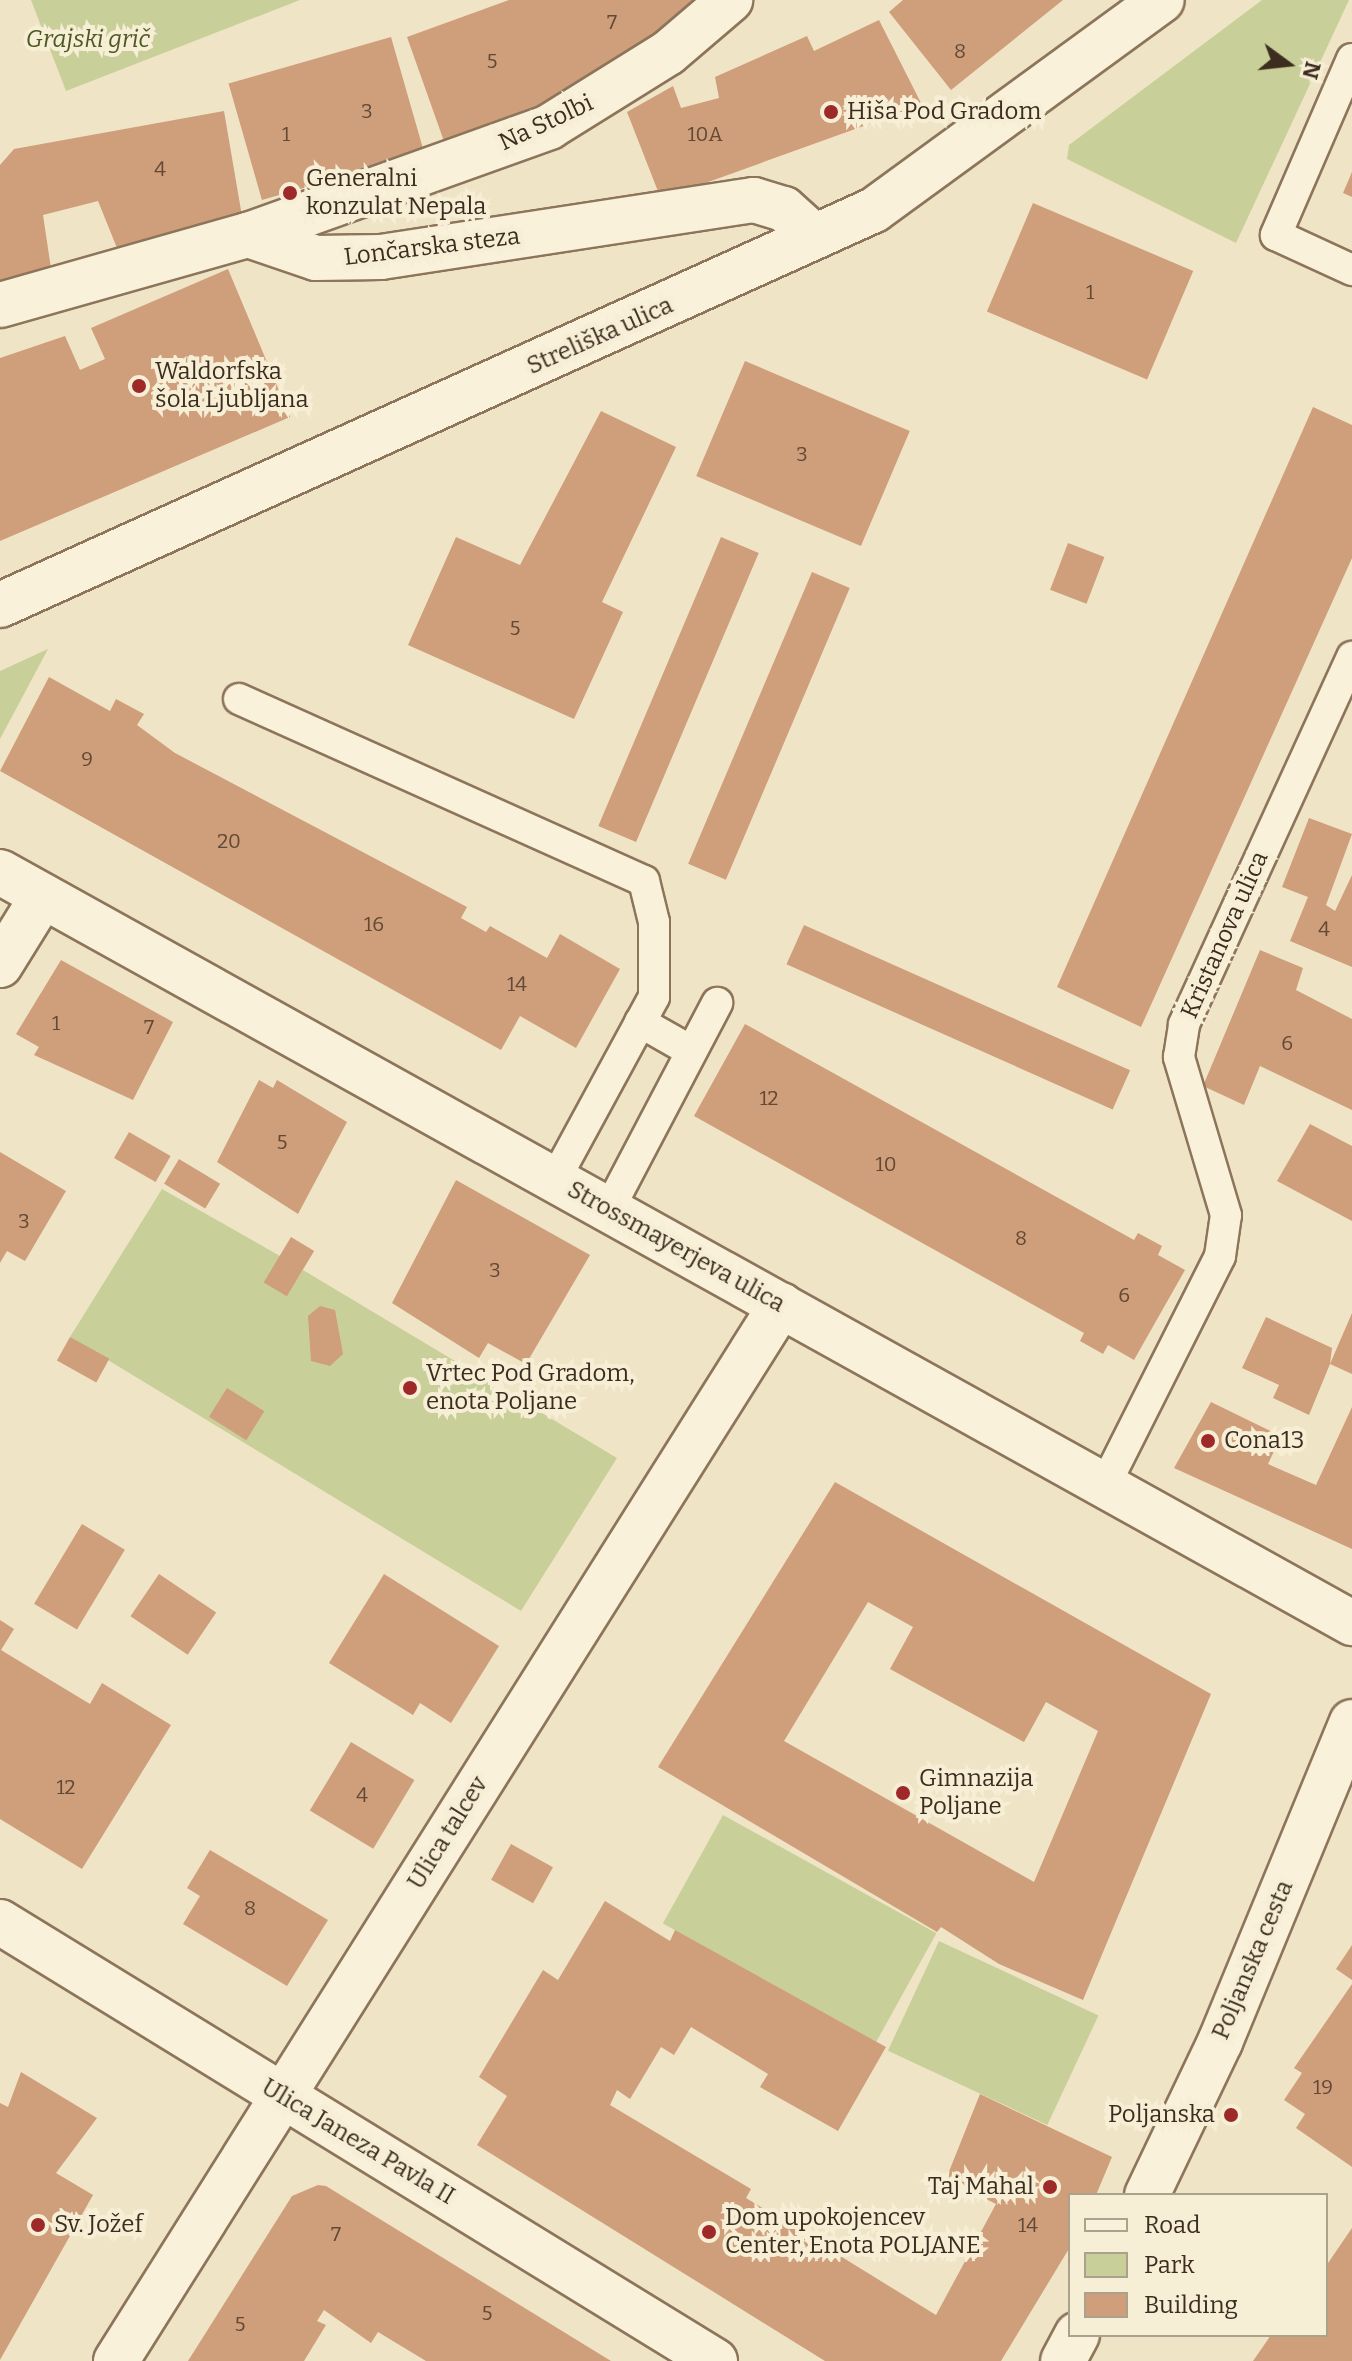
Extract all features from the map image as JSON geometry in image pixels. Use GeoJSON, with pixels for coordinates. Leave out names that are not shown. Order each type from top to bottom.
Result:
{"type":"FeatureCollection","features":[{"type":"Feature","properties":{"kind":"street","name":"Na Stolbi"},"geometry":{"type":"LineString","coordinates":[[248,235],[549,127],[668,53],[730,0]]}},
{"type":"Feature","properties":{"kind":"street","name":"Streliška ulica"},"geometry":{"type":"LineString","coordinates":[[0,605],[887,201],[1162,0]]}},
{"type":"Feature","properties":{"kind":"street","name":"Lončarska steza"},"geometry":{"type":"LineString","coordinates":[[248,235],[316,258],[381,257],[754,200],[784,209],[814,236]]}},
{"type":"Feature","properties":{"kind":"street"},"geometry":{"type":"LineString","coordinates":[[0,305],[248,235]]}},
{"type":"Feature","properties":{"kind":"street","name":"Strossmayerjeva ulica"},"geometry":{"type":"LineString","coordinates":[[0,872],[1352,1623]]}},
{"type":"Feature","properties":{"kind":"street"},"geometry":{"type":"LineString","coordinates":[[0,965],[43,896]]}},
{"type":"Feature","properties":{"kind":"street","name":"Ulica talcev"},"geometry":{"type":"LineString","coordinates":[[116,2361],[781,1305]]}},
{"type":"Feature","properties":{"kind":"street","name":"Poljanska cesta"},"geometry":{"type":"LineString","coordinates":[[1148,2193],[1220,2042],[1352,1722]]}},
{"type":"Feature","properties":{"kind":"street","name":"Ulica Janeza Pavla II"},"geometry":{"type":"LineString","coordinates":[[0,1922],[715,2361]]}},
{"type":"Feature","properties":{"kind":"street"},"geometry":{"type":"LineString","coordinates":[[1063,2361],[1076,2337]]}},
{"type":"Feature","properties":{"kind":"lane"},"geometry":{"type":"LineString","coordinates":[[1352,59],[1276,235],[1352,270]]}},
{"type":"Feature","properties":{"kind":"lane","name":"Kristanova ulica"},"geometry":{"type":"LineString","coordinates":[[1105,1485],[1220,1256],[1226,1215],[1179,1057],[1184,1024],[1352,657]]}},
{"type":"Feature","properties":{"kind":"lane"},"geometry":{"type":"LineString","coordinates":[[239,699],[644,881],[654,922],[654,997],[555,1179]]}},
{"type":"Feature","properties":{"kind":"lane"},"geometry":{"type":"LineString","coordinates":[[609,1209],[717,1003]]}},
{"type":"Feature","properties":{"kind":"lane"},"geometry":{"type":"LineString","coordinates":[[640,1022],[691,1051]]}},
{"type":"Feature","properties":{"kind":"green space","name":"Grajski grič"},"geometry":{"type":"Polygon","coordinates":[[[31,0],[300,0],[66,91],[31,0]]]}},
{"type":"Feature","properties":{"kind":"green space"},"geometry":{"type":"Polygon","coordinates":[[[1262,0],[1349,0],[1236,243],[1067,159],[1069,145],[1262,0]]]}},
{"type":"Feature","properties":{"kind":"green space"},"geometry":{"type":"Polygon","coordinates":[[[48,649],[0,739],[0,671],[48,649]]]}},
{"type":"Feature","properties":{"kind":"green space","name":"Vrtec Pod Gradom, enota Poljane"},"geometry":{"type":"Polygon","coordinates":[[[162,1189],[280,1256],[286,1296],[303,1270],[617,1458],[521,1611],[70,1337],[162,1189]]]}},
{"type":"Feature","properties":{"kind":"green space"},"geometry":{"type":"Polygon","coordinates":[[[723,1815],[936,1933],[876,2042],[663,1923],[723,1815]]]}},
{"type":"Feature","properties":{"kind":"green space"},"geometry":{"type":"Polygon","coordinates":[[[939,1941],[1099,2015],[1047,2125],[888,2051],[939,1941]]]}},
{"type":"Feature","properties":{"kind":"building"},"geometry":{"type":"Polygon","coordinates":[[[509,0],[708,0],[580,86],[446,147],[407,37],[509,0]]]}},
{"type":"Feature","properties":{"kind":"building"},"geometry":{"type":"Polygon","coordinates":[[[903,0],[1063,0],[951,90],[889,12],[903,0]]]}},
{"type":"Feature","properties":{"kind":"building"},"geometry":{"type":"Polygon","coordinates":[[[879,20],[922,105],[661,199],[627,112],[673,86],[681,108],[719,98],[715,77],[807,36],[814,51],[879,20]]]}},
{"type":"Feature","properties":{"kind":"building"},"geometry":{"type":"Polygon","coordinates":[[[391,37],[424,153],[262,200],[229,84],[391,37]]]}},
{"type":"Feature","properties":{"kind":"building"},"geometry":{"type":"Polygon","coordinates":[[[224,111],[243,222],[119,253],[98,201],[43,215],[52,275],[0,285],[0,165],[14,149],[224,111]]]}},
{"type":"Feature","properties":{"kind":"building"},"geometry":{"type":"Polygon","coordinates":[[[1352,172],[1352,197],[1343,193],[1352,172]]]}},
{"type":"Feature","properties":{"kind":"building"},"geometry":{"type":"Polygon","coordinates":[[[1033,203],[1193,271],[1147,380],[987,312],[1033,203]]]}},
{"type":"Feature","properties":{"kind":"building","name":"Waldorfska šola Ljubljana"},"geometry":{"type":"Polygon","coordinates":[[[228,269],[290,417],[0,541],[0,358],[65,336],[80,370],[105,359],[91,328],[228,269]]]}},
{"type":"Feature","properties":{"kind":"building"},"geometry":{"type":"Polygon","coordinates":[[[745,361],[910,431],[861,546],[696,476],[745,361]]]}},
{"type":"Feature","properties":{"kind":"building"},"geometry":{"type":"Polygon","coordinates":[[[1313,407],[1352,425],[1352,558],[1141,1027],[1057,987],[1313,407]]]}},
{"type":"Feature","properties":{"kind":"building"},"geometry":{"type":"Polygon","coordinates":[[[601,411],[676,447],[602,602],[623,612],[574,719],[408,645],[456,537],[520,565],[601,411]]]}},
{"type":"Feature","properties":{"kind":"building"},"geometry":{"type":"Polygon","coordinates":[[[721,537],[759,553],[636,842],[598,826],[721,537]]]}},
{"type":"Feature","properties":{"kind":"building"},"geometry":{"type":"Polygon","coordinates":[[[1068,543],[1104,557],[1086,604],[1050,590],[1068,543]]]}},
{"type":"Feature","properties":{"kind":"building"},"geometry":{"type":"Polygon","coordinates":[[[812,572],[850,588],[726,880],[688,864],[812,572]]]}},
{"type":"Feature","properties":{"kind":"building"},"geometry":{"type":"Polygon","coordinates":[[[49,677],[110,711],[116,699],[144,714],[137,725],[175,753],[467,907],[461,918],[486,932],[490,926],[547,958],[560,934],[620,969],[576,1048],[520,1016],[501,1050],[0,771],[49,677]]]}},
{"type":"Feature","properties":{"kind":"building"},"geometry":{"type":"Polygon","coordinates":[[[1309,818],[1352,834],[1326,905],[1335,911],[1352,875],[1352,967],[1290,941],[1308,897],[1282,887],[1309,818]]]}},
{"type":"Feature","properties":{"kind":"building"},"geometry":{"type":"Polygon","coordinates":[[[804,925],[1130,1070],[1113,1109],[787,964],[804,925]]]}},
{"type":"Feature","properties":{"kind":"building"},"geometry":{"type":"Polygon","coordinates":[[[1260,950],[1303,968],[1296,990],[1352,1019],[1352,1110],[1260,1066],[1244,1105],[1203,1086],[1260,950]]]}},
{"type":"Feature","properties":{"kind":"building"},"geometry":{"type":"Polygon","coordinates":[[[61,960],[173,1022],[133,1100],[34,1055],[39,1047],[16,1034],[61,960]]]}},
{"type":"Feature","properties":{"kind":"building"},"geometry":{"type":"Polygon","coordinates":[[[745,1024],[1134,1240],[1138,1233],[1162,1246],[1158,1255],[1185,1270],[1134,1360],[1108,1345],[1103,1354],[1080,1341],[1084,1333],[694,1116],[745,1024]]]}},
{"type":"Feature","properties":{"kind":"building"},"geometry":{"type":"Polygon","coordinates":[[[259,1080],[273,1088],[277,1080],[347,1122],[298,1214],[217,1162],[259,1080]]]}},
{"type":"Feature","properties":{"kind":"building"},"geometry":{"type":"Polygon","coordinates":[[[1310,1124],[1352,1146],[1352,1221],[1277,1181],[1310,1124]]]}},
{"type":"Feature","properties":{"kind":"building"},"geometry":{"type":"Polygon","coordinates":[[[129,1132],[171,1156],[156,1182],[114,1158],[129,1132]]]}},
{"type":"Feature","properties":{"kind":"building"},"geometry":{"type":"Polygon","coordinates":[[[0,1152],[66,1191],[25,1261],[7,1251],[0,1263],[0,1152]]]}},
{"type":"Feature","properties":{"kind":"building"},"geometry":{"type":"Polygon","coordinates":[[[179,1159],[220,1184],[205,1209],[164,1184],[179,1159]]]}},
{"type":"Feature","properties":{"kind":"building"},"geometry":{"type":"Polygon","coordinates":[[[456,1180],[590,1255],[526,1364],[488,1343],[479,1358],[392,1303],[456,1180]]]}},
{"type":"Feature","properties":{"kind":"building"},"geometry":{"type":"Polygon","coordinates":[[[291,1237],[314,1251],[287,1296],[264,1282],[291,1237]]]}},
{"type":"Feature","properties":{"kind":"building"},"geometry":{"type":"Polygon","coordinates":[[[320,1306],[335,1310],[343,1354],[330,1366],[311,1361],[308,1316],[320,1306]]]}},
{"type":"Feature","properties":{"kind":"building"},"geometry":{"type":"Polygon","coordinates":[[[1352,1313],[1352,1374],[1330,1364],[1352,1313]]]}},
{"type":"Feature","properties":{"kind":"building"},"geometry":{"type":"Polygon","coordinates":[[[1266,1317],[1332,1348],[1330,1364],[1309,1415],[1273,1398],[1279,1385],[1242,1368],[1266,1317]]]}},
{"type":"Feature","properties":{"kind":"building"},"geometry":{"type":"Polygon","coordinates":[[[70,1337],[109,1359],[96,1382],[57,1361],[70,1337]]]}},
{"type":"Feature","properties":{"kind":"building"},"geometry":{"type":"Polygon","coordinates":[[[227,1388],[264,1411],[246,1440],[209,1417],[227,1388]]]}},
{"type":"Feature","properties":{"kind":"building"},"geometry":{"type":"Polygon","coordinates":[[[1211,1402],[1281,1436],[1268,1464],[1316,1485],[1352,1407],[1352,1549],[1174,1468],[1211,1402]]]}},
{"type":"Feature","properties":{"kind":"building"},"geometry":{"type":"Polygon","coordinates":[[[835,1482],[1211,1694],[1083,2000],[999,1964],[941,1927],[937,1932],[658,1767],[835,1482]],[[868,1602],[784,1741],[1034,1882],[1098,1731],[1046,1702],[1024,1742],[890,1669],[913,1627],[868,1602]]]}},
{"type":"Feature","properties":{"kind":"building"},"geometry":{"type":"Polygon","coordinates":[[[82,1524],[125,1550],[77,1629],[34,1604],[82,1524]]]}},
{"type":"Feature","properties":{"kind":"building"},"geometry":{"type":"Polygon","coordinates":[[[159,1574],[216,1613],[188,1655],[130,1616],[159,1574]]]}},
{"type":"Feature","properties":{"kind":"building"},"geometry":{"type":"Polygon","coordinates":[[[384,1574],[499,1646],[451,1723],[420,1703],[413,1715],[329,1663],[384,1574]]]}},
{"type":"Feature","properties":{"kind":"building"},"geometry":{"type":"Polygon","coordinates":[[[0,1620],[14,1629],[1,1650],[90,1704],[102,1683],[171,1725],[82,1869],[0,1819],[0,1620]]]}},
{"type":"Feature","properties":{"kind":"building"},"geometry":{"type":"Polygon","coordinates":[[[351,1742],[414,1780],[373,1849],[310,1811],[351,1742]]]}},
{"type":"Feature","properties":{"kind":"building"},"geometry":{"type":"Polygon","coordinates":[[[511,1844],[553,1867],[533,1903],[491,1880],[511,1844]]]}},
{"type":"Feature","properties":{"kind":"building"},"geometry":{"type":"Polygon","coordinates":[[[210,1850],[328,1920],[287,1986],[183,1924],[200,1896],[187,1888],[210,1850]]]}},
{"type":"Feature","properties":{"kind":"building"},"geometry":{"type":"Polygon","coordinates":[[[605,1901],[670,1941],[675,1930],[886,2047],[838,2131],[760,2087],[768,2074],[691,2027],[674,2055],[661,2047],[630,2099],[617,2090],[610,2105],[751,2189],[746,2198],[936,2315],[996,2204],[946,2179],[980,2094],[1112,2157],[1097,2193],[1068,2193],[1068,2250],[1001,2361],[825,2361],[477,2145],[507,2096],[479,2077],[543,1970],[558,1980],[605,1901]]]}},
{"type":"Feature","properties":{"kind":"building"},"geometry":{"type":"Polygon","coordinates":[[[1352,1945],[1352,1980],[1336,1969],[1352,1945]]]}},
{"type":"Feature","properties":{"kind":"building"},"geometry":{"type":"Polygon","coordinates":[[[1352,1984],[1352,2167],[1296,2128],[1305,2114],[1284,2100],[1302,2073],[1294,2068],[1352,1984]]]}},
{"type":"Feature","properties":{"kind":"building","name":"Sv. Jožef"},"geometry":{"type":"Polygon","coordinates":[[[21,2072],[97,2118],[56,2173],[93,2195],[0,2360],[0,2103],[8,2107],[21,2072]]]}},
{"type":"Feature","properties":{"kind":"building"},"geometry":{"type":"Polygon","coordinates":[[[318,2185],[326,2186],[611,2361],[426,2361],[378,2332],[371,2343],[324,2310],[317,2321],[326,2325],[304,2361],[188,2361],[292,2196],[318,2185]]]}},
{"type":"Feature","properties":{"kind":"building"},"geometry":{"type":"Polygon","coordinates":[[[1352,2228],[1352,2361],[1253,2361],[1270,2337],[1328,2337],[1328,2263],[1352,2228]]]}},
{"type":"Feature","properties":{"kind":"place","name":"Hiša Pod Gradom"},"geometry":{"type":"Point","coordinates":[831,112]}},
{"type":"Feature","properties":{"kind":"place","name":"Generalni konzulat Nepala"},"geometry":{"type":"Point","coordinates":[290,193]}},
{"type":"Feature","properties":{"kind":"place","name":"Waldorfska šola Ljubljana"},"geometry":{"type":"Point","coordinates":[139,386]}},
{"type":"Feature","properties":{"kind":"place","name":"Vrtec Pod Gradom, enota Poljane"},"geometry":{"type":"Point","coordinates":[410,1388]}},
{"type":"Feature","properties":{"kind":"place","name":"Cona13"},"geometry":{"type":"Point","coordinates":[1208,1441]}},
{"type":"Feature","properties":{"kind":"place","name":"Gimnazija Poljane"},"geometry":{"type":"Point","coordinates":[903,1793]}},
{"type":"Feature","properties":{"kind":"place","name":"Poljanska"},"geometry":{"type":"Point","coordinates":[1231,2115]}},
{"type":"Feature","properties":{"kind":"place","name":"Taj Mahal"},"geometry":{"type":"Point","coordinates":[1050,2187]}},
{"type":"Feature","properties":{"kind":"place","name":"Sv. Jožef"},"geometry":{"type":"Point","coordinates":[38,2225]}},
{"type":"Feature","properties":{"kind":"place","name":"Dom upokojencev Center, Enota POLJANE"},"geometry":{"type":"Point","coordinates":[709,2232]}}]}
